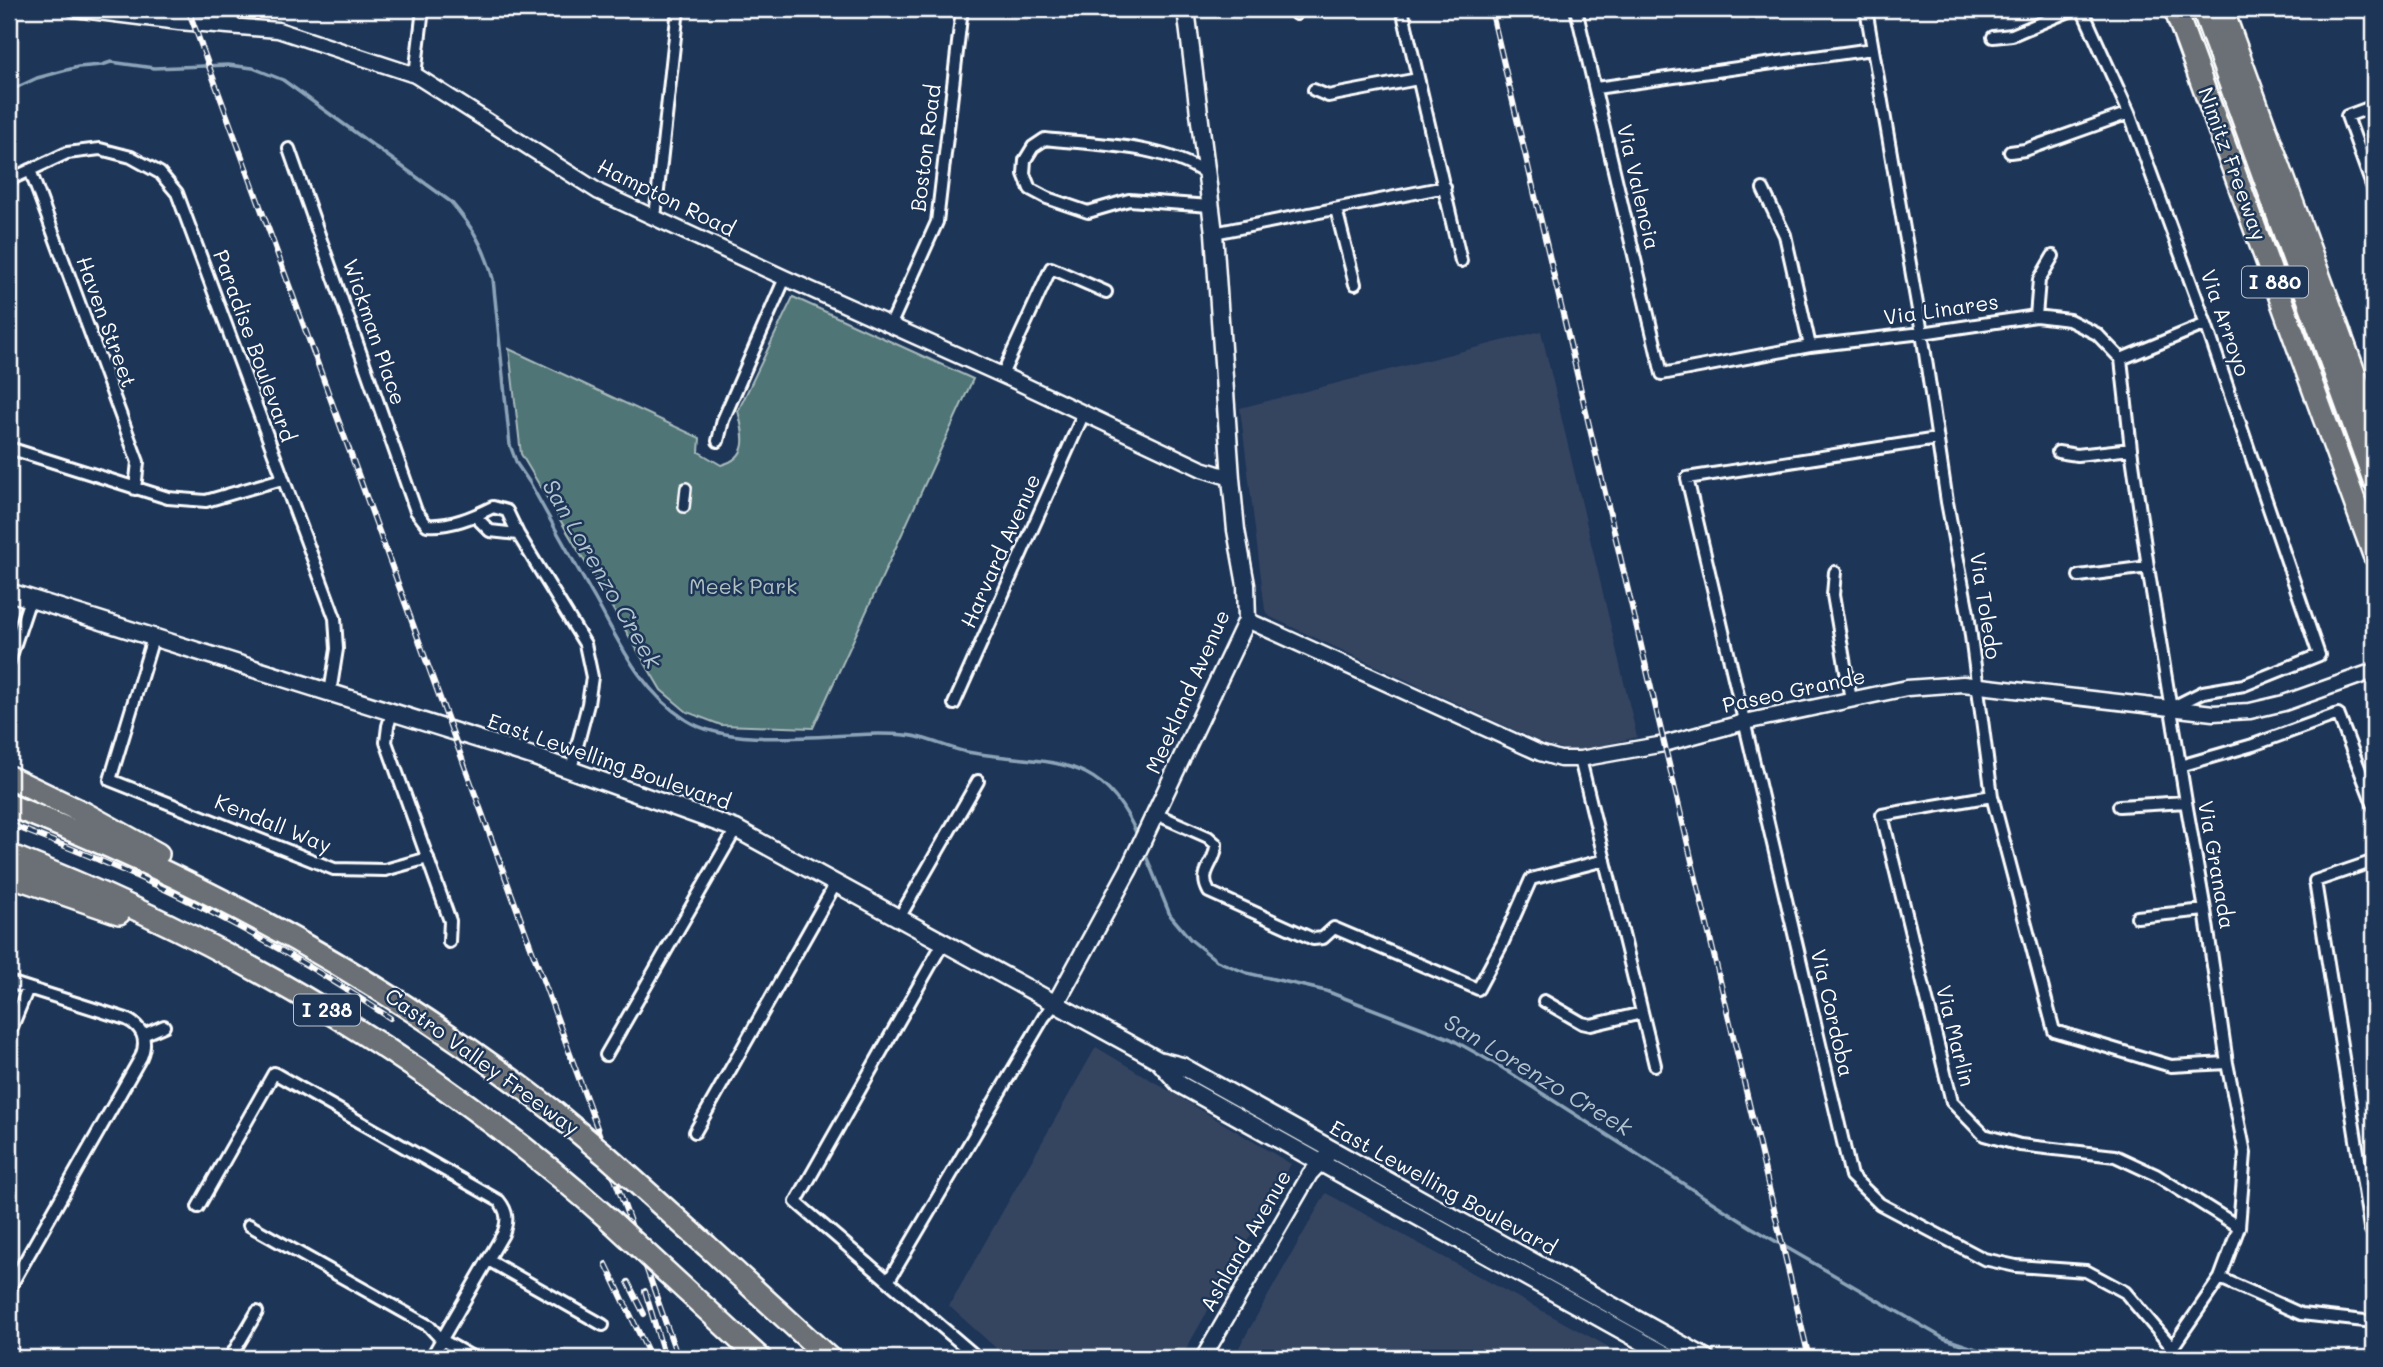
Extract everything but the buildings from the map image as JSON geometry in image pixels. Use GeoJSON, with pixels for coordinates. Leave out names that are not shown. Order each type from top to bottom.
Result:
{"type":"FeatureCollection","features":[{"type":"Feature","properties":{"kind":"highway","name":"Nimitz Freeway"},"geometry":{"type":"LineString","coordinates":[[2175,9],[2374,555]]}},
{"type":"Feature","properties":{"kind":"highway","name":"I 880"},"geometry":{"type":"LineString","coordinates":[[2203,9],[2374,480]]}},
{"type":"Feature","properties":{"kind":"highway","name":"Nimitz Freeway"},"geometry":{"type":"LineString","coordinates":[[2222,9],[2374,427]]}},
{"type":"Feature","properties":{"kind":"highway"},"geometry":{"type":"LineString","coordinates":[[9,778],[73,808],[155,852],[223,899]]}},
{"type":"Feature","properties":{"kind":"highway","name":"Castro Valley Freeway"},"geometry":{"type":"LineString","coordinates":[[9,805],[95,839],[223,899],[305,943],[386,992],[462,1043],[552,1110],[608,1157],[829,1358]]}},
{"type":"Feature","properties":{"kind":"highway","name":"Castro Valley Freeway"},"geometry":{"type":"LineString","coordinates":[[9,855],[119,900],[202,940],[324,1008],[412,1065],[478,1112],[550,1169],[611,1221],[760,1358]]}},
{"type":"Feature","properties":{"kind":"highway"},"geometry":{"type":"LineString","coordinates":[[9,875],[202,940]]}},
{"type":"Feature","properties":{"kind":"main road","name":"Meekland Avenue"},"geometry":{"type":"LineString","coordinates":[[1056,1003],[1154,820],[1247,620],[1247,585],[1236,530],[1231,478],[1214,233],[1186,9]]}},
{"type":"Feature","properties":{"kind":"main road","name":"East Lewelling Boulevard"},"geometry":{"type":"LineString","coordinates":[[9,592],[571,769],[736,829],[1158,1060],[1182,1066],[1706,1358]]}},
{"type":"Feature","properties":{"kind":"main road","name":"East Lewelling Boulevard"},"geometry":{"type":"LineString","coordinates":[[1158,1060],[1179,1084],[1672,1358]]}},
{"type":"Feature","properties":{"kind":"main road"},"geometry":{"type":"LineString","coordinates":[[1561,1296],[1569,1280]]}},
{"type":"Feature","properties":{"kind":"street","name":"Hampton Road"},"geometry":{"type":"LineString","coordinates":[[74,9],[177,15],[234,26],[278,30],[415,75],[599,192],[1202,469],[1231,478]]}},
{"type":"Feature","properties":{"kind":"street"},"geometry":{"type":"LineString","coordinates":[[228,9],[234,26]]}},
{"type":"Feature","properties":{"kind":"street"},"geometry":{"type":"LineString","coordinates":[[415,75],[423,9]]}},
{"type":"Feature","properties":{"kind":"street"},"geometry":{"type":"LineString","coordinates":[[655,217],[678,9]]}},
{"type":"Feature","properties":{"kind":"street","name":"Boston Road"},"geometry":{"type":"LineString","coordinates":[[891,324],[937,222],[962,9]]}},
{"type":"Feature","properties":{"kind":"street"},"geometry":{"type":"LineString","coordinates":[[1402,9],[1461,261]]}},
{"type":"Feature","properties":{"kind":"street","name":"Via Valencia"},"geometry":{"type":"LineString","coordinates":[[1576,9],[1662,374]]}},
{"type":"Feature","properties":{"kind":"street","name":"Via Toledo"},"geometry":{"type":"LineString","coordinates":[[1866,9],[1979,686],[1992,796],[2054,1031],[2171,1066],[2227,1063]]}},
{"type":"Feature","properties":{"kind":"street"},"geometry":{"type":"LineString","coordinates":[[1993,37],[2012,36],[2074,9]]}},
{"type":"Feature","properties":{"kind":"street","name":"Via Arroyo"},"geometry":{"type":"LineString","coordinates":[[2082,9],[2129,113],[2206,324],[2319,655],[2244,685],[2203,692],[2171,708]]}},
{"type":"Feature","properties":{"kind":"street"},"geometry":{"type":"LineString","coordinates":[[1596,88],[1872,50]]}},
{"type":"Feature","properties":{"kind":"street"},"geometry":{"type":"LineString","coordinates":[[1314,90],[1328,96],[1418,79]]}},
{"type":"Feature","properties":{"kind":"street"},"geometry":{"type":"LineString","coordinates":[[2374,106],[2347,116],[2374,191]]}},
{"type":"Feature","properties":{"kind":"street"},"geometry":{"type":"LineString","coordinates":[[2010,152],[2025,150],[2129,113]]}},
{"type":"Feature","properties":{"kind":"street"},"geometry":{"type":"LineString","coordinates":[[1205,173],[1191,164],[1162,153],[1045,139],[1033,147],[1025,160],[1024,174],[1030,189],[1088,212],[1129,200],[1210,205]]}},
{"type":"Feature","properties":{"kind":"street","name":"Paradise Boulevard"},"geometry":{"type":"LineString","coordinates":[[9,180],[67,153],[100,149],[131,157],[160,173],[177,193],[335,618],[337,649],[330,693]]}},
{"type":"Feature","properties":{"kind":"street","name":"Wickman Place"},"geometry":{"type":"LineString","coordinates":[[289,149],[416,510],[427,525],[439,526],[475,516]]}},
{"type":"Feature","properties":{"kind":"street","name":"Haven Street"},"geometry":{"type":"LineString","coordinates":[[30,170],[138,461],[135,489]]}},
{"type":"Feature","properties":{"kind":"street"},"geometry":{"type":"LineString","coordinates":[[1214,233],[1445,187]]}},
{"type":"Feature","properties":{"kind":"street"},"geometry":{"type":"LineString","coordinates":[[1763,189],[1785,235],[1810,346]]}},
{"type":"Feature","properties":{"kind":"street"},"geometry":{"type":"LineString","coordinates":[[1336,209],[1356,284]]}},
{"type":"Feature","properties":{"kind":"street"},"geometry":{"type":"LineString","coordinates":[[2036,316],[2039,280],[2053,256]]}},
{"type":"Feature","properties":{"kind":"street"},"geometry":{"type":"LineString","coordinates":[[1002,375],[1051,268],[1106,292]]}},
{"type":"Feature","properties":{"kind":"street"},"geometry":{"type":"LineString","coordinates":[[718,441],[723,420],[785,278]]}},
{"type":"Feature","properties":{"kind":"street","name":"Via Linares"},"geometry":{"type":"LineString","coordinates":[[1662,374],[1810,346],[2036,316],[2069,320],[2097,334],[2121,359]]}},
{"type":"Feature","properties":{"kind":"street"},"geometry":{"type":"LineString","coordinates":[[2121,359],[2206,324]]}},
{"type":"Feature","properties":{"kind":"street","name":"Via Granada"},"geometry":{"type":"LineString","coordinates":[[2121,359],[2148,567],[2205,910],[2227,1063],[2245,1153],[2239,1227],[2220,1278],[2165,1358]]}},
{"type":"Feature","properties":{"kind":"street","name":"Harvard Avenue"},"geometry":{"type":"LineString","coordinates":[[954,704],[1084,414]]}},
{"type":"Feature","properties":{"kind":"street","name":"Via Cordoba"},"geometry":{"type":"LineString","coordinates":[[1937,439],[1687,478],[1851,1176],[1880,1204],[1984,1259],[2017,1266],[2087,1271],[2125,1292],[2181,1358]]}},
{"type":"Feature","properties":{"kind":"street"},"geometry":{"type":"LineString","coordinates":[[9,448],[168,498],[206,501],[282,479]]}},
{"type":"Feature","properties":{"kind":"street"},"geometry":{"type":"LineString","coordinates":[[2058,452],[2077,456],[2131,449]]}},
{"type":"Feature","properties":{"kind":"street"},"geometry":{"type":"LineString","coordinates":[[684,508],[686,488]]}},
{"type":"Feature","properties":{"kind":"street"},"geometry":{"type":"LineString","coordinates":[[518,534],[491,531],[475,516],[493,507],[507,511],[518,534],[585,644],[592,677],[589,704],[571,769]]}},
{"type":"Feature","properties":{"kind":"street"},"geometry":{"type":"LineString","coordinates":[[2079,576],[2148,567]]}},
{"type":"Feature","properties":{"kind":"street"},"geometry":{"type":"LineString","coordinates":[[1835,572],[1833,596],[1852,700]]}},
{"type":"Feature","properties":{"kind":"street"},"geometry":{"type":"LineString","coordinates":[[9,662],[30,599]]}},
{"type":"Feature","properties":{"kind":"street","name":"Paseo Grande"},"geometry":{"type":"LineString","coordinates":[[1247,620],[1539,753],[1560,759],[1580,759],[1664,744],[1745,722],[1907,688],[1963,684],[2213,713],[2250,711],[2284,703],[2371,672]]}},
{"type":"Feature","properties":{"kind":"street","name":"Kendall Way"},"geometry":{"type":"LineString","coordinates":[[153,638],[110,779],[334,869],[385,870],[428,858]]}},
{"type":"Feature","properties":{"kind":"street"},"geometry":{"type":"LineString","coordinates":[[392,713],[386,742],[450,921],[449,943]]}},
{"type":"Feature","properties":{"kind":"street"},"geometry":{"type":"LineString","coordinates":[[2180,766],[2253,745],[2339,714],[2374,806]]}},
{"type":"Feature","properties":{"kind":"street"},"geometry":{"type":"LineString","coordinates":[[1580,759],[1655,1065]]}},
{"type":"Feature","properties":{"kind":"street"},"geometry":{"type":"LineString","coordinates":[[899,918],[978,781]]}},
{"type":"Feature","properties":{"kind":"street","name":"Via Marlin"},"geometry":{"type":"LineString","coordinates":[[1992,796],[1882,815],[1952,1102],[1984,1135],[2020,1146],[2115,1156],[2156,1175],[2239,1227]]}},
{"type":"Feature","properties":{"kind":"street"},"geometry":{"type":"LineString","coordinates":[[2119,806],[2186,802]]}},
{"type":"Feature","properties":{"kind":"street"},"geometry":{"type":"LineString","coordinates":[[1154,820],[1209,837],[1216,844],[1217,850],[1204,877],[1209,892],[1313,939],[1323,938],[1334,928],[1478,989],[1531,879],[1605,860]]}},
{"type":"Feature","properties":{"kind":"street"},"geometry":{"type":"LineString","coordinates":[[606,1055],[736,829]]}},
{"type":"Feature","properties":{"kind":"street"},"geometry":{"type":"LineString","coordinates":[[2374,861],[2315,881],[2370,1228],[2374,1236]]}},
{"type":"Feature","properties":{"kind":"street"},"geometry":{"type":"LineString","coordinates":[[695,1132],[836,883]]}},
{"type":"Feature","properties":{"kind":"street"},"geometry":{"type":"LineString","coordinates":[[2137,917],[2205,910]]}},
{"type":"Feature","properties":{"kind":"street"},"geometry":{"type":"LineString","coordinates":[[943,943],[796,1202],[978,1358]]}},
{"type":"Feature","properties":{"kind":"street"},"geometry":{"type":"LineString","coordinates":[[9,982],[126,1019],[137,1025],[143,1035],[144,1046],[141,1057],[9,1289]]}},
{"type":"Feature","properties":{"kind":"street"},"geometry":{"type":"LineString","coordinates":[[9,1034],[28,988]]}},
{"type":"Feature","properties":{"kind":"street"},"geometry":{"type":"LineString","coordinates":[[1544,1001],[1582,1023],[1591,1024],[1642,1013]]}},
{"type":"Feature","properties":{"kind":"street","name":"Meekland Avenue"},"geometry":{"type":"LineString","coordinates":[[889,1280],[1044,1017],[1056,1003]]}},
{"type":"Feature","properties":{"kind":"street"},"geometry":{"type":"LineString","coordinates":[[143,1035],[164,1026]]}},
{"type":"Feature","properties":{"kind":"street"},"geometry":{"type":"LineString","coordinates":[[198,1207],[274,1073],[499,1201],[504,1208],[507,1224],[503,1234],[431,1358]]}},
{"type":"Feature","properties":{"kind":"street","name":"Ashland Avenue"},"geometry":{"type":"LineString","coordinates":[[1203,1358],[1311,1172],[1334,1151]]}},
{"type":"Feature","properties":{"kind":"street"},"geometry":{"type":"LineString","coordinates":[[249,1225],[429,1326],[442,1340],[474,1358]]}},
{"type":"Feature","properties":{"kind":"street"},"geometry":{"type":"LineString","coordinates":[[488,1260],[604,1325]]}},
{"type":"Feature","properties":{"kind":"street"},"geometry":{"type":"LineString","coordinates":[[2220,1278],[2301,1314],[2374,1322]]}},
{"type":"Feature","properties":{"kind":"street"},"geometry":{"type":"LineString","coordinates":[[230,1358],[257,1312]]}},
{"type":"Feature","properties":{"kind":"street"},"geometry":{"type":"LineString","coordinates":[[9,1353],[18,1358]]}},
{"type":"Feature","properties":{"kind":"shaded area"},"geometry":{"type":"Polygon","coordinates":[[[1541,331],[1637,737],[1582,750],[1547,745],[1270,617],[1265,610],[1240,408],[1541,331]]]}},
{"type":"Feature","properties":{"kind":"shaded area"},"geometry":{"type":"Polygon","coordinates":[[[1096,1047],[1291,1164],[1181,1358],[1007,1358],[949,1306],[1096,1047]]]}},
{"type":"Feature","properties":{"kind":"shaded area"},"geometry":{"type":"Polygon","coordinates":[[[1326,1193],[1629,1358],[1233,1358],[1326,1193]]]}},
{"type":"Feature","properties":{"kind":"green space","name":"Meek Park"},"geometry":{"type":"Polygon","coordinates":[[[793,297],[973,379],[813,728],[721,725],[687,712],[661,690],[521,454],[509,349],[700,438],[699,452],[721,465],[737,457],[741,451],[743,437],[738,411],[793,297]]]}},
{"type":"Feature","properties":{"kind":"waterway","name":"San Lorenzo Creek"},"geometry":{"type":"LineString","coordinates":[[9,91],[37,78],[111,62],[154,68],[228,65],[253,68],[283,80],[451,202],[472,229],[482,247],[493,279],[510,445],[517,464],[633,666],[670,708],[705,729],[728,734],[779,738],[906,735],[967,752],[1068,766],[1089,775],[1107,788],[1124,808],[1138,837]]}},
{"type":"Feature","properties":{"kind":"waterway","name":"San Lorenzo Creek"},"geometry":{"type":"LineString","coordinates":[[1144,851],[1170,915],[1191,940],[1217,961],[1247,973],[1326,991],[1451,1039],[1501,1067],[1751,1227],[1943,1338],[2003,1358]]}},
{"type":"Feature","properties":{"kind":"railway"},"geometry":{"type":"LineString","coordinates":[[188,9],[596,1125],[678,1358]]}},
{"type":"Feature","properties":{"kind":"railway"},"geometry":{"type":"LineString","coordinates":[[1491,9],[1809,1358]]}},
{"type":"Feature","properties":{"kind":"railway"},"geometry":{"type":"LineString","coordinates":[[9,824],[178,895],[249,932],[390,1018]]}},
{"type":"Feature","properties":{"kind":"railway"},"geometry":{"type":"LineString","coordinates":[[606,1264],[651,1358]]}},
{"type":"Feature","properties":{"kind":"railway"},"geometry":{"type":"LineString","coordinates":[[628,1282],[644,1314]]}},
{"type":"Feature","properties":{"kind":"railway"},"geometry":{"type":"LineString","coordinates":[[645,1291],[665,1358]]}}]}
